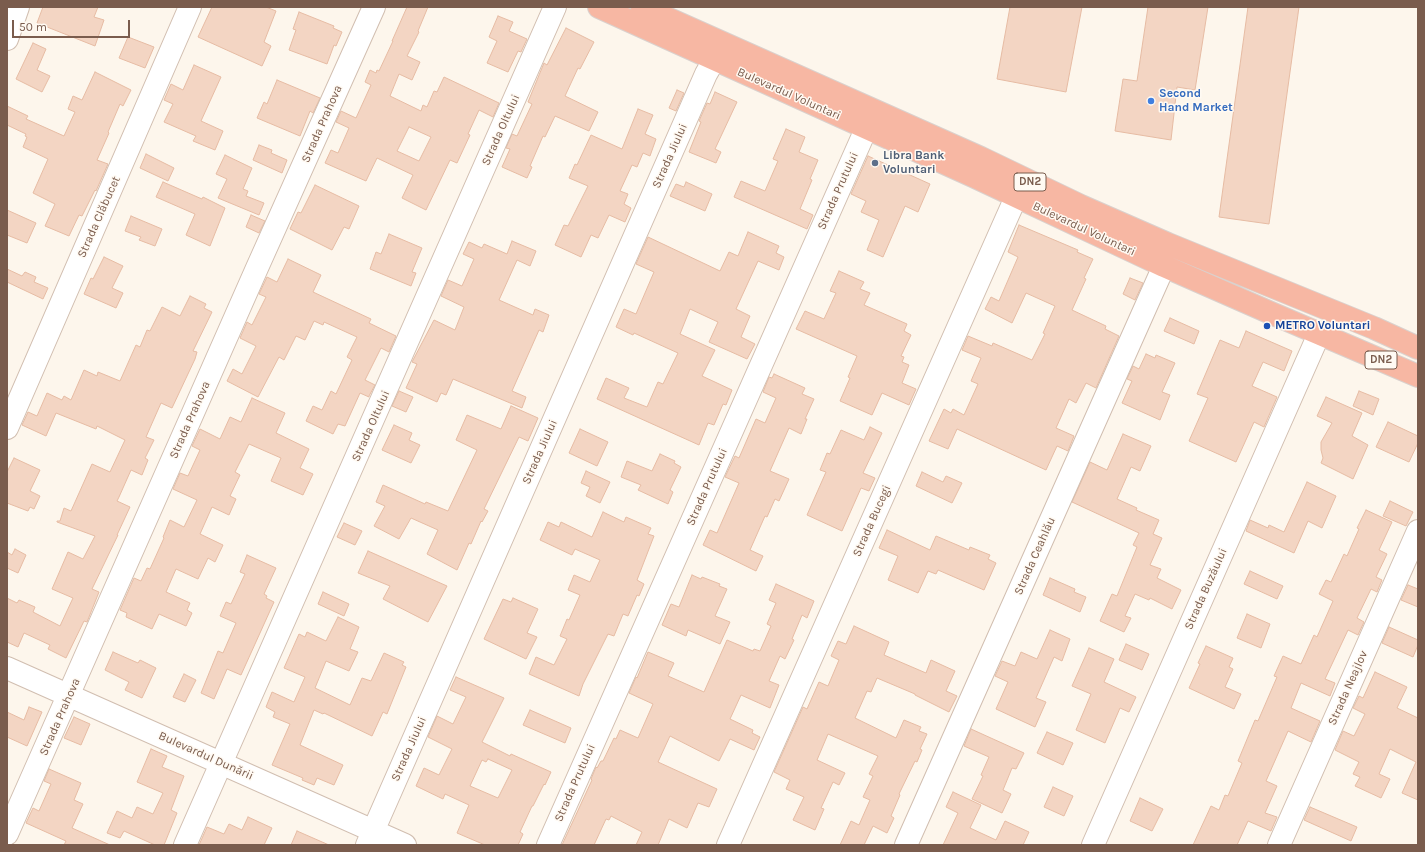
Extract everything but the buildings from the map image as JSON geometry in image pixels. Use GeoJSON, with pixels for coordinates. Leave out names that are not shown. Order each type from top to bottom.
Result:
{"type":"FeatureCollection","features":[{"type":"Feature","properties":{"kind":"highway","name":"Bulevardul Voluntari"},"geometry":{"type":"LineString","coordinates":[[599,7],[866,129],[973,176],[1164,266],[1418,376]]}},
{"type":"Feature","properties":{"kind":"highway","name":"Bulevardul Voluntari"},"geometry":{"type":"LineString","coordinates":[[642,7],[981,158],[1081,206],[1168,244],[1414,344]]}},
{"type":"Feature","properties":{"kind":"street"},"geometry":{"type":"LineString","coordinates":[[7,39],[18,7]]}},
{"type":"Feature","properties":{"kind":"street","name":"Strada Clăbucet"},"geometry":{"type":"LineString","coordinates":[[7,428],[190,7]]}},
{"type":"Feature","properties":{"kind":"street","name":"Strada Prahova"},"geometry":{"type":"LineString","coordinates":[[7,834],[374,7]]}},
{"type":"Feature","properties":{"kind":"street","name":"Strada Oltului"},"geometry":{"type":"LineString","coordinates":[[185,845],[555,7]]}},
{"type":"Feature","properties":{"kind":"street","name":"Strada Jiului"},"geometry":{"type":"LineString","coordinates":[[370,838],[706,74],[714,60]]}},
{"type":"Feature","properties":{"kind":"street","name":"Strada Prutului"},"geometry":{"type":"LineString","coordinates":[[548,845],[866,129]]}},
{"type":"Feature","properties":{"kind":"street","name":"Strada Bucegi"},"geometry":{"type":"LineString","coordinates":[[728,845],[1016,197]]}},
{"type":"Feature","properties":{"kind":"street","name":"Strada Ceahlău"},"geometry":{"type":"LineString","coordinates":[[906,845],[1164,266]]}},
{"type":"Feature","properties":{"kind":"street","name":"Strada Buzăului"},"geometry":{"type":"LineString","coordinates":[[1093,845],[1320,334]]}},
{"type":"Feature","properties":{"kind":"street","name":"Strada Neajlov"},"geometry":{"type":"LineString","coordinates":[[1279,845],[1418,531]]}},
{"type":"Feature","properties":{"kind":"street","name":"Bulevardul Dunării"},"geometry":{"type":"LineString","coordinates":[[7,668],[222,763],[370,838],[405,845]]}},
{"type":"Feature","properties":{"kind":"place","name":"Second Hand Market"},"geometry":{"type":"Point","coordinates":[1151,101]}},
{"type":"Feature","properties":{"kind":"place","name":"Libra Bank Voluntari"},"geometry":{"type":"Point","coordinates":[875,163]}},
{"type":"Feature","properties":{"kind":"place","name":"METRO Voluntari"},"geometry":{"type":"Point","coordinates":[1267,326]}}]}
